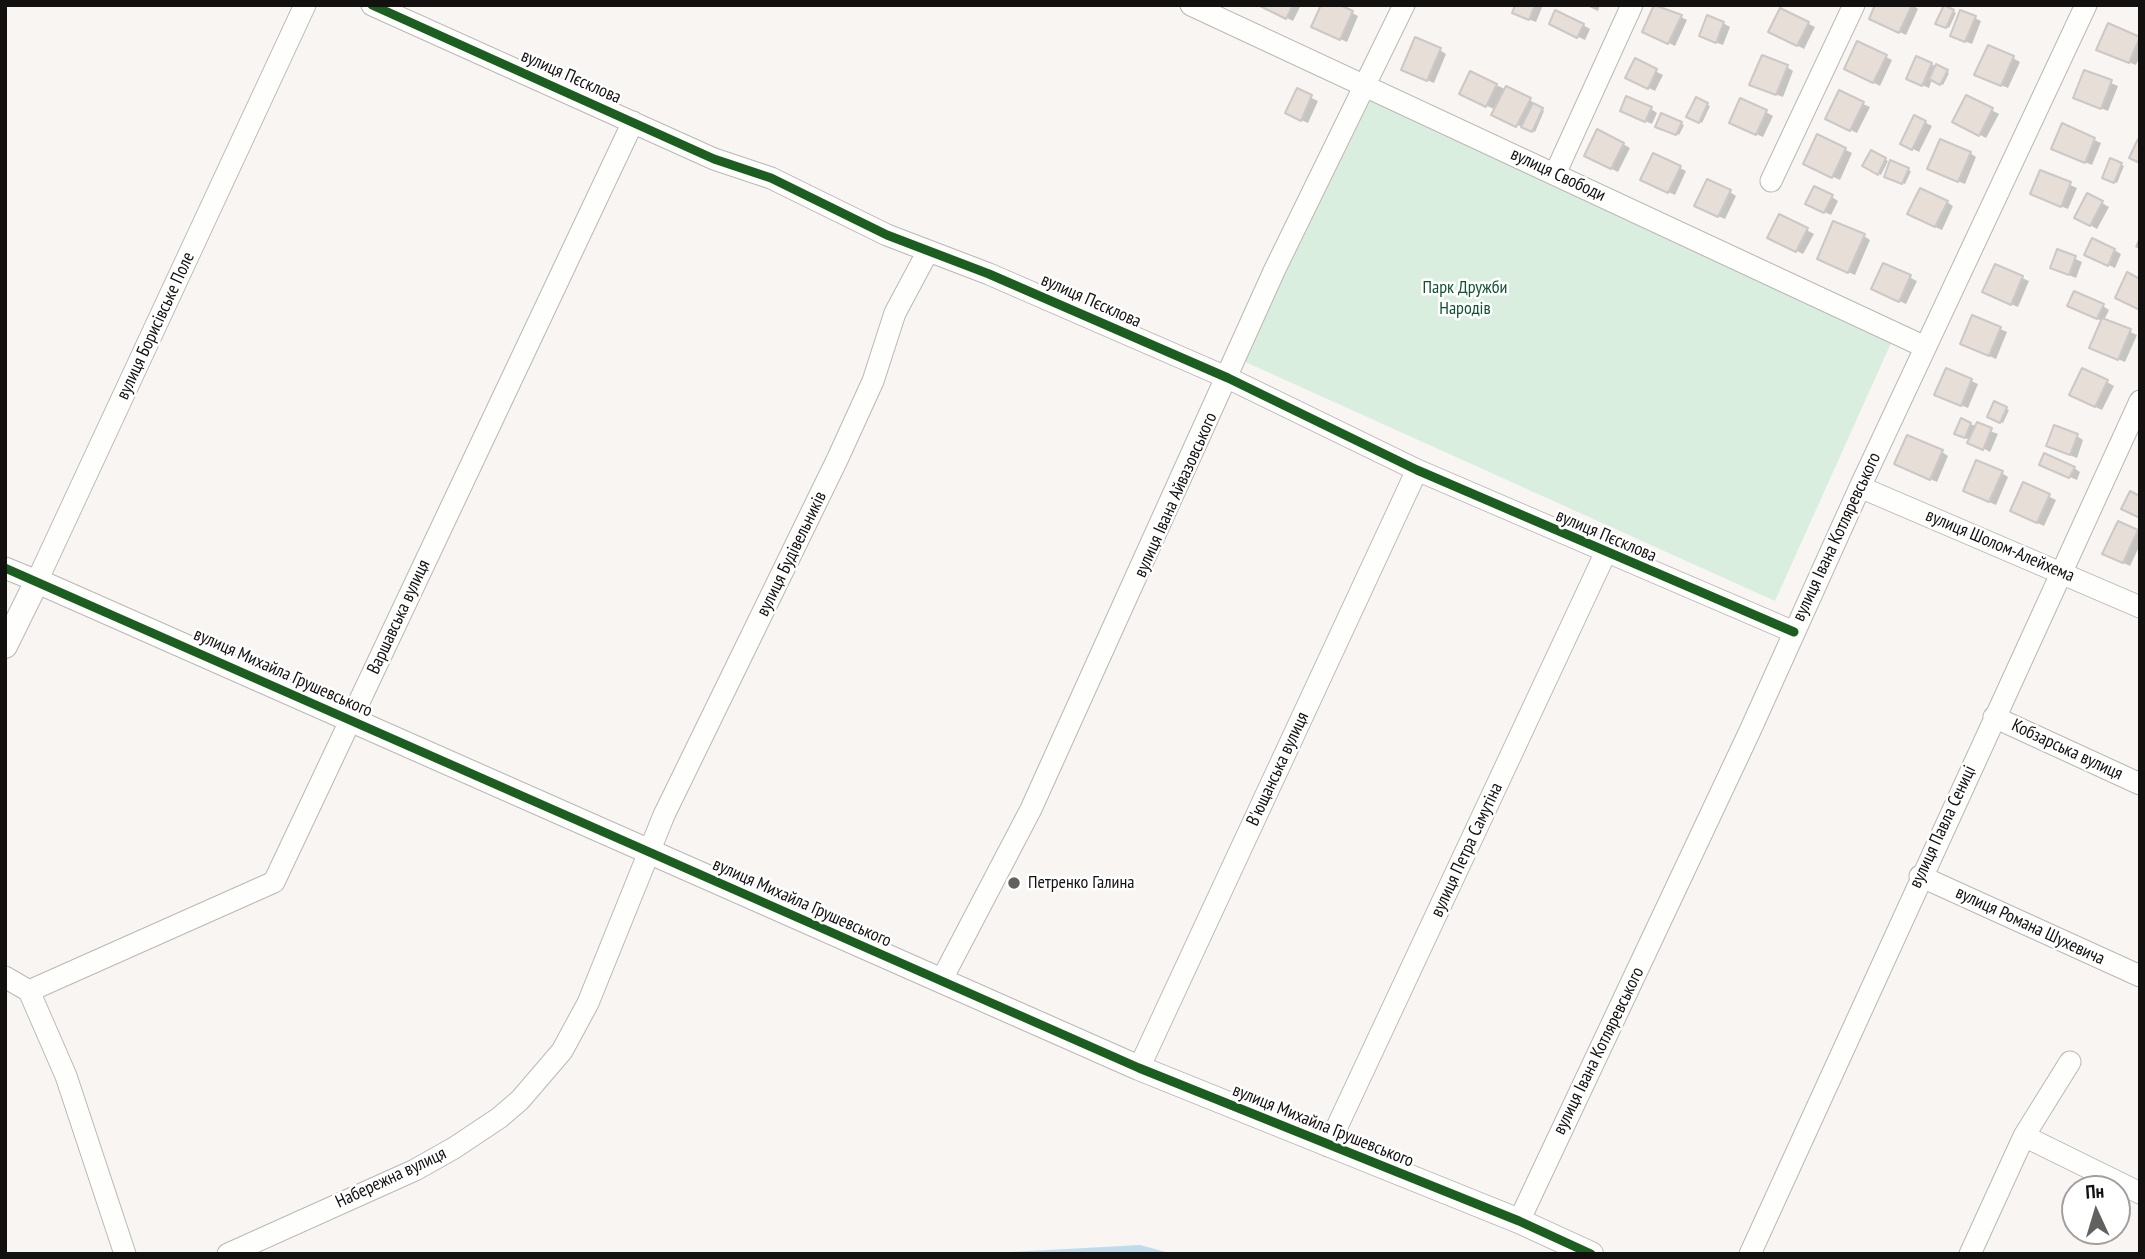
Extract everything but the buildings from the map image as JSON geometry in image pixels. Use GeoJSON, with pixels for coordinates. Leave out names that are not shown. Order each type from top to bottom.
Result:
{"type":"FeatureCollection","features":[{"type":"Feature","properties":{"kind":"street","name":"вулиця Борисівське Поле"},"geometry":{"type":"LineString","coordinates":[[5,646],[305,5]]}},
{"type":"Feature","properties":{"kind":"street","name":"вулиця Пєсклова"},"geometry":{"type":"LineString","coordinates":[[372,5],[714,159],[771,178],[928,253],[989,274],[1228,378],[1417,470],[1605,554],[1794,632]]}},
{"type":"Feature","properties":{"kind":"street","name":"вулиця Свободи"},"geometry":{"type":"LineString","coordinates":[[1191,5],[1925,346]]}},
{"type":"Feature","properties":{"kind":"street","name":"вулиця Івана Айвазовського"},"geometry":{"type":"LineString","coordinates":[[941,981],[1031,809],[1275,269],[1404,5]]}},
{"type":"Feature","properties":{"kind":"street"},"geometry":{"type":"LineString","coordinates":[[1555,174],[1632,5]]}},
{"type":"Feature","properties":{"kind":"street"},"geometry":{"type":"LineString","coordinates":[[1770,181],[1854,5]]}},
{"type":"Feature","properties":{"kind":"street","name":"вулиця Івана Котляревського"},"geometry":{"type":"LineString","coordinates":[[1519,1221],[1738,757],[1860,486],[2086,5]]}},
{"type":"Feature","properties":{"kind":"street","name":"Варшавська вулиця"},"geometry":{"type":"LineString","coordinates":[[29,991],[274,882],[633,122]]}},
{"type":"Feature","properties":{"kind":"street","name":"вулиця Будівельників"},"geometry":{"type":"LineString","coordinates":[[647,853],[865,400],[895,313],[928,253]]}},
{"type":"Feature","properties":{"kind":"street","name":"вулиця Павла Сениці"},"geometry":{"type":"LineString","coordinates":[[1750,1254],[1920,876],[2140,401]]}},
{"type":"Feature","properties":{"kind":"street","name":"В'ющанська вулиця"},"geometry":{"type":"LineString","coordinates":[[1139,1068],[1417,470]]}},
{"type":"Feature","properties":{"kind":"street","name":"вулиця Шолом-Алейхема"},"geometry":{"type":"LineString","coordinates":[[1860,486],[2140,607]]}},
{"type":"Feature","properties":{"kind":"street","name":"вулиця Петра Самутіна"},"geometry":{"type":"LineString","coordinates":[[1328,1146],[1605,554]]}},
{"type":"Feature","properties":{"kind":"street","name":"вулиця Михайла Грушевського"},"geometry":{"type":"LineString","coordinates":[[5,568],[1139,1068],[1519,1221],[1591,1254]]}},
{"type":"Feature","properties":{"kind":"street","name":"Кобзарська вулиця"},"geometry":{"type":"LineString","coordinates":[[1994,717],[2140,783]]}},
{"type":"Feature","properties":{"kind":"street","name":"Набережна вулиця"},"geometry":{"type":"LineString","coordinates":[[228,1254],[415,1170],[476,1134],[520,1100],[571,1038],[588,1003],[647,853]]}},
{"type":"Feature","properties":{"kind":"street","name":"вулиця Романа Шухевича"},"geometry":{"type":"LineString","coordinates":[[1920,876],[2140,976]]}},
{"type":"Feature","properties":{"kind":"street"},"geometry":{"type":"LineString","coordinates":[[5,977],[29,991],[66,1076],[125,1254]]}},
{"type":"Feature","properties":{"kind":"street"},"geometry":{"type":"LineString","coordinates":[[1970,1254],[2024,1136],[2070,1062]]}},
{"type":"Feature","properties":{"kind":"street"},"geometry":{"type":"LineString","coordinates":[[2024,1136],[2140,1193]]}},
{"type":"Feature","properties":{"kind":"green space","name":"Парк Дружби Народів"},"geometry":{"type":"Polygon","coordinates":[[[1368,91],[1896,332],[1775,601],[1241,360],[1368,91]]]}},
{"type":"Feature","properties":{"kind":"water"},"geometry":{"type":"Polygon","coordinates":[[[1140,1245],[1173,1254],[975,1254],[1140,1245]]]}},
{"type":"Feature","properties":{"kind":"cycle path"},"geometry":{"type":"LineString","coordinates":[[372,5],[714,159],[771,178],[887,235],[989,274],[1228,378],[1417,470],[1794,632]]}},
{"type":"Feature","properties":{"kind":"cycle path"},"geometry":{"type":"LineString","coordinates":[[5,568],[1139,1068],[1519,1221],[1591,1254]]}},
{"type":"Feature","properties":{"kind":"place","name":"Петренко Галина"},"geometry":{"type":"Point","coordinates":[1014,883]}}]}
